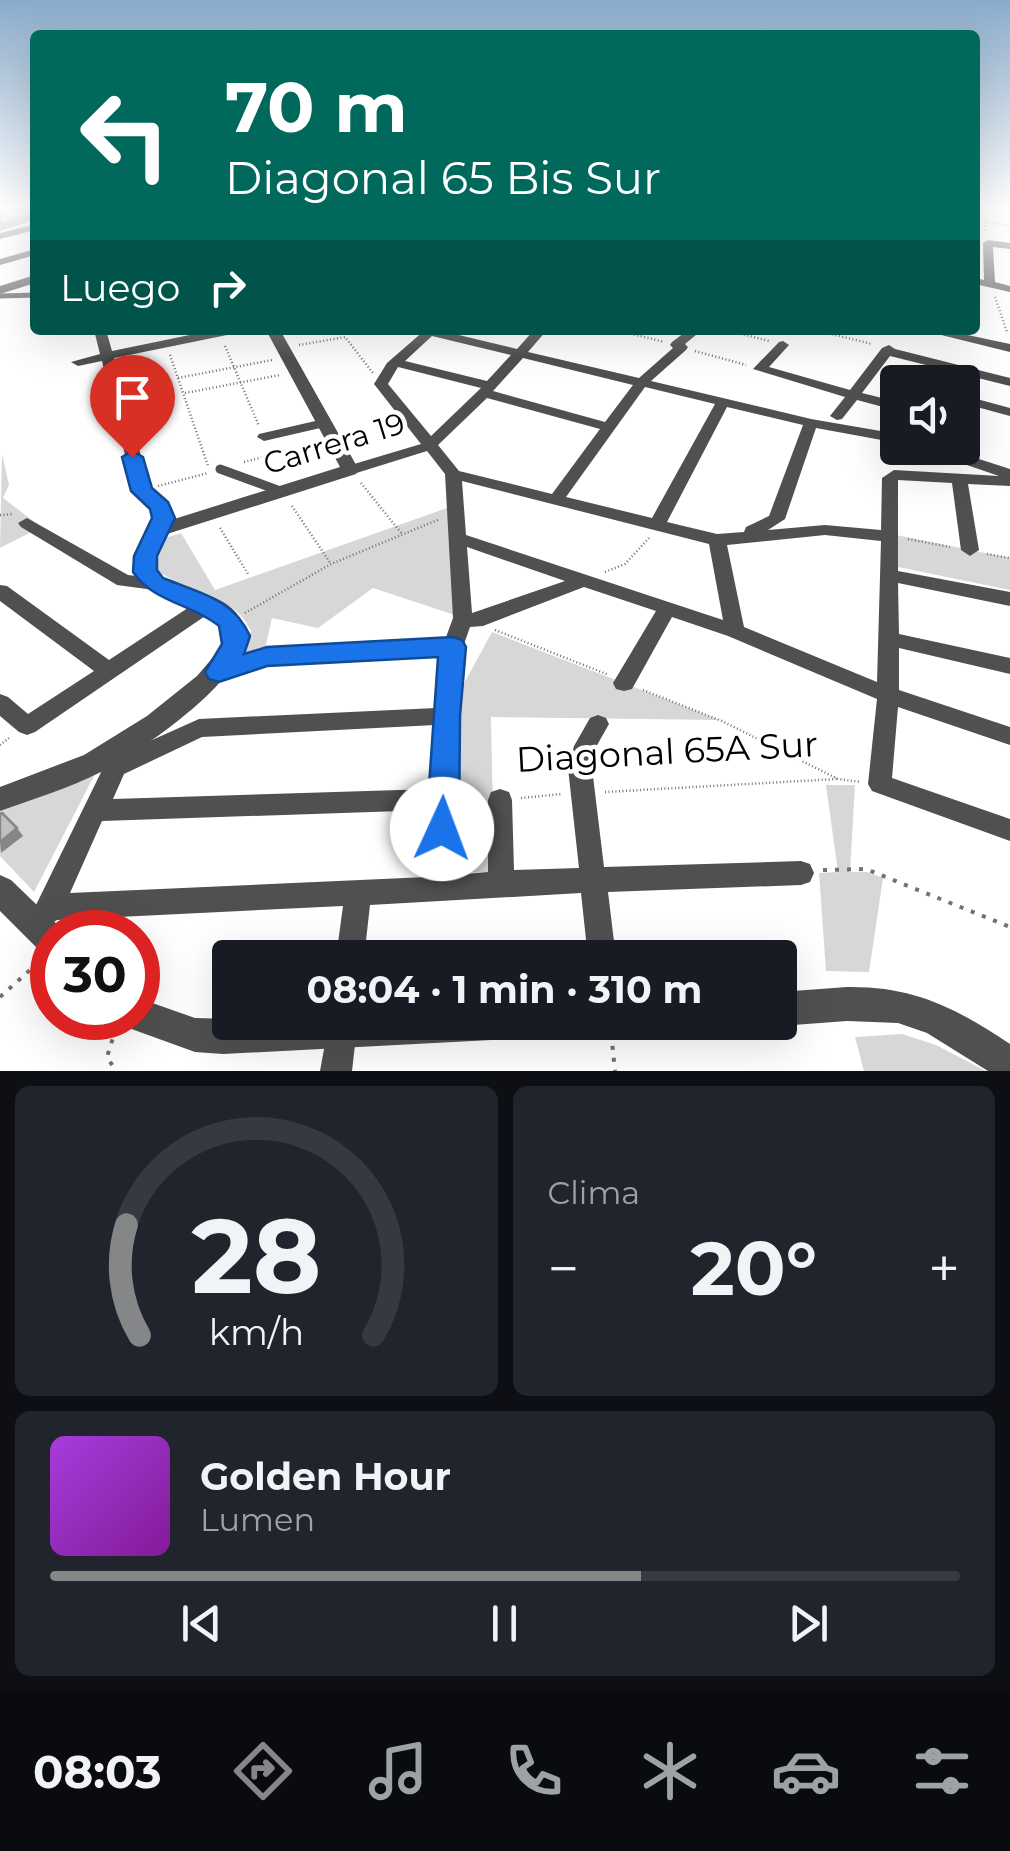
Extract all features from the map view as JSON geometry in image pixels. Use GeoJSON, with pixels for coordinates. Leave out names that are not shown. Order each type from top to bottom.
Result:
{"type":"FeatureCollection","features":[{"type":"Feature","properties":{"kind":"street"},"geometry":{"type":"LineString","coordinates":[[989,258],[990,284]]}},
{"type":"Feature","properties":{"kind":"street"},"geometry":{"type":"LineString","coordinates":[[0,293],[30,282]]}},
{"type":"Feature","properties":{"kind":"street"},"geometry":{"type":"LineString","coordinates":[[980,282],[1010,289]]}},
{"type":"Feature","properties":{"kind":"street"},"geometry":{"type":"LineString","coordinates":[[101,335],[142,491],[161,507],[164,518],[144,566],[147,578],[154,584]]}},
{"type":"Feature","properties":{"kind":"street"},"geometry":{"type":"LineString","coordinates":[[78,362],[212,335]]}},
{"type":"Feature","properties":{"kind":"street"},"geometry":{"type":"LineString","coordinates":[[276,335],[350,470]]}},
{"type":"Feature","properties":{"kind":"street"},"geometry":{"type":"LineString","coordinates":[[422,335],[381,384],[454,474],[659,522],[717,540],[826,530],[891,536]]}},
{"type":"Feature","properties":{"kind":"street"},"geometry":{"type":"LineString","coordinates":[[439,335],[880,436]]}},
{"type":"Feature","properties":{"kind":"street","name":"Carrera 19"},"geometry":{"type":"LineString","coordinates":[[159,530],[429,446],[536,335]]}},
{"type":"Feature","properties":{"kind":"street"},"geometry":{"type":"LineString","coordinates":[[556,499],[642,382],[691,335]]}},
{"type":"Feature","properties":{"kind":"street"},"geometry":{"type":"LineString","coordinates":[[953,335],[1010,346]]}},
{"type":"Feature","properties":{"kind":"street"},"geometry":{"type":"LineString","coordinates":[[784,345],[760,369],[880,402]]}},
{"type":"Feature","properties":{"kind":"street"},"geometry":{"type":"LineString","coordinates":[[836,416],[888,350],[942,365]]}},
{"type":"Feature","properties":{"kind":"street"},"geometry":{"type":"LineString","coordinates":[[396,362],[608,427]]}},
{"type":"Feature","properties":{"kind":"street"},"geometry":{"type":"LineString","coordinates":[[980,374],[1010,382]]}},
{"type":"Feature","properties":{"kind":"street"},"geometry":{"type":"LineString","coordinates":[[659,522],[723,402]]}},
{"type":"Feature","properties":{"kind":"street"},"geometry":{"type":"LineString","coordinates":[[980,404],[1010,412]]}},
{"type":"Feature","properties":{"kind":"street"},"geometry":{"type":"LineString","coordinates":[[264,438],[324,423]]}},
{"type":"Feature","properties":{"kind":"street"},"geometry":{"type":"LineString","coordinates":[[717,540],[756,530],[776,520],[812,423]]}},
{"type":"Feature","properties":{"kind":"street"},"geometry":{"type":"LineString","coordinates":[[977,465],[1010,477]]}},
{"type":"Feature","properties":{"kind":"street"},"geometry":{"type":"LineString","coordinates":[[454,474],[470,620]]}},
{"type":"Feature","properties":{"kind":"street"},"geometry":{"type":"LineString","coordinates":[[1010,477],[892,477],[888,695],[880,784],[1010,830]]}},
{"type":"Feature","properties":{"kind":"street"},"geometry":{"type":"LineString","coordinates":[[959,478],[970,550]]}},
{"type":"Feature","properties":{"kind":"street"},"geometry":{"type":"LineString","coordinates":[[27,522],[124,581],[154,584],[207,605],[230,620],[237,636],[219,672],[120,756],[56,910]]}},
{"type":"Feature","properties":{"kind":"street"},"geometry":{"type":"LineString","coordinates":[[458,538],[735,631],[888,695],[1010,736]]}},
{"type":"Feature","properties":{"kind":"street"},"geometry":{"type":"LineString","coordinates":[[717,540],[735,631]]}},
{"type":"Feature","properties":{"kind":"street"},"geometry":{"type":"LineString","coordinates":[[440,890],[446,716],[453,647],[470,620],[585,580]]}},
{"type":"Feature","properties":{"kind":"street"},"geometry":{"type":"LineString","coordinates":[[889,580],[1010,598]]}},
{"type":"Feature","properties":{"kind":"street"},"geometry":{"type":"LineString","coordinates":[[0,592],[109,671]]}},
{"type":"Feature","properties":{"kind":"street"},"geometry":{"type":"LineString","coordinates":[[0,704],[27,726],[207,605]]}},
{"type":"Feature","properties":{"kind":"street"},"geometry":{"type":"LineString","coordinates":[[624,683],[667,609]]}},
{"type":"Feature","properties":{"kind":"street"},"geometry":{"type":"LineString","coordinates":[[890,639],[1010,666]]}},
{"type":"Feature","properties":{"kind":"street"},"geometry":{"type":"LineString","coordinates":[[219,672],[267,656],[453,647]]}},
{"type":"Feature","properties":{"kind":"street"},"geometry":{"type":"LineString","coordinates":[[0,799],[94,762],[199,728],[446,716]]}},
{"type":"Feature","properties":{"kind":"street"},"geometry":{"type":"LineString","coordinates":[[598,724],[581,757],[600,940]]}},
{"type":"Feature","properties":{"kind":"street"},"geometry":{"type":"LineString","coordinates":[[95,810],[443,799]]}},
{"type":"Feature","properties":{"kind":"street"},"geometry":{"type":"LineString","coordinates":[[500,800],[501,883]]}},
{"type":"Feature","properties":{"kind":"street"},"geometry":{"type":"LineString","coordinates":[[160,917],[358,893],[501,883],[800,874]]}},
{"type":"Feature","properties":{"kind":"street"},"geometry":{"type":"LineString","coordinates":[[0,890],[30,916]]}},
{"type":"Feature","properties":{"kind":"street"},"geometry":{"type":"LineString","coordinates":[[352,940],[358,893]]}},
{"type":"Feature","properties":{"kind":"street"},"geometry":{"type":"LineString","coordinates":[[797,1009],[874,1005],[914,1010],[936,1018],[1010,1065]]}},
{"type":"Feature","properties":{"kind":"street"},"geometry":{"type":"LineString","coordinates":[[160,1023],[195,1035],[212,1034]]}},
{"type":"Feature","properties":{"kind":"street"},"geometry":{"type":"LineString","coordinates":[[336,1071],[340,1040]]}},
{"type":"Feature","properties":{"kind":"lane"},"geometry":{"type":"LineString","coordinates":[[0,293],[30,295]]}},
{"type":"Feature","properties":{"kind":"lane"},"geometry":{"type":"LineString","coordinates":[[215,470],[283,492]]}},
{"type":"Feature","properties":{"kind":"path"},"geometry":{"type":"LineString","coordinates":[[990,284],[1010,346]]}},
{"type":"Feature","properties":{"kind":"path"},"geometry":{"type":"LineString","coordinates":[[142,491],[271,455],[234,367],[227,335]]}},
{"type":"Feature","properties":{"kind":"path"},"geometry":{"type":"LineString","coordinates":[[636,335],[760,369]]}},
{"type":"Feature","properties":{"kind":"path"},"geometry":{"type":"LineString","coordinates":[[746,335],[784,345]]}},
{"type":"Feature","properties":{"kind":"path"},"geometry":{"type":"LineString","coordinates":[[833,335],[888,350]]}},
{"type":"Feature","properties":{"kind":"path"},"geometry":{"type":"LineString","coordinates":[[184,394],[240,382],[346,337],[381,384]]}},
{"type":"Feature","properties":{"kind":"path"},"geometry":{"type":"LineString","coordinates":[[167,345],[215,470]]}},
{"type":"Feature","properties":{"kind":"path"},"geometry":{"type":"LineString","coordinates":[[178,378],[289,358]]}},
{"type":"Feature","properties":{"kind":"path"},"geometry":{"type":"LineString","coordinates":[[350,470],[402,534]]}},
{"type":"Feature","properties":{"kind":"path"},"geometry":{"type":"LineString","coordinates":[[283,492],[331,564]]}},
{"type":"Feature","properties":{"kind":"path"},"geometry":{"type":"LineString","coordinates":[[230,620],[331,564],[458,512]]}},
{"type":"Feature","properties":{"kind":"path"},"geometry":{"type":"LineString","coordinates":[[212,514],[248,574]]}},
{"type":"Feature","properties":{"kind":"path"},"geometry":{"type":"LineString","coordinates":[[585,580],[625,564],[642,549],[659,522]]}},
{"type":"Feature","properties":{"kind":"path"},"geometry":{"type":"LineString","coordinates":[[470,620],[722,721],[838,779],[880,784]]}},
{"type":"Feature","properties":{"kind":"path","name":"Diagonal 65A Sur"},"geometry":{"type":"LineString","coordinates":[[500,800],[838,779]]}},
{"type":"Feature","properties":{"kind":"path"},"geometry":{"type":"LineString","coordinates":[[800,874],[866,869],[1010,928]]}},
{"type":"Feature","properties":{"kind":"path"},"geometry":{"type":"LineString","coordinates":[[0,997],[30,956]]}},
{"type":"Feature","properties":{"kind":"path"},"geometry":{"type":"LineString","coordinates":[[113,1040],[107,1057],[116,1071]]}},
{"type":"Feature","properties":{"kind":"path"},"geometry":{"type":"LineString","coordinates":[[612,1040],[616,1071]]}},
{"type":"Feature","properties":{"kind":"shaded area"},"geometry":{"type":"Polygon","coordinates":[[[2,454],[9,485],[3,498],[41,527],[0,548],[2,454]]]}},
{"type":"Feature","properties":{"kind":"shaded area"},"geometry":{"type":"Polygon","coordinates":[[[447,508],[458,616],[373,588],[318,628],[272,618],[265,649],[242,659],[251,631],[241,616],[230,606],[154,569],[154,556],[162,539],[181,533],[215,590],[447,508]]]}},
{"type":"Feature","properties":{"kind":"shaded area"},"geometry":{"type":"Polygon","coordinates":[[[896,535],[1010,558],[1010,590],[898,567],[896,535]]]}},
{"type":"Feature","properties":{"kind":"shaded area"},"geometry":{"type":"Polygon","coordinates":[[[492,632],[719,720],[491,717],[494,872],[458,873],[461,689],[492,632]]]}},
{"type":"Feature","properties":{"kind":"shaded area"},"geometry":{"type":"Polygon","coordinates":[[[95,774],[34,892],[0,856],[0,811],[95,774]]]}},
{"type":"Feature","properties":{"kind":"shaded area"},"geometry":{"type":"Polygon","coordinates":[[[826,785],[855,785],[850,872],[867,872],[883,878],[869,972],[826,971],[819,873],[838,872],[826,785]]]}},
{"type":"Feature","properties":{"kind":"shaded area"},"geometry":{"type":"Polygon","coordinates":[[[902,1034],[936,1045],[986,1071],[864,1071],[855,1037],[902,1034]]]}},
{"type":"Feature","properties":{"kind":"building"},"geometry":{"type":"Polygon","coordinates":[[[0,814],[17,828],[0,842],[0,814]]]}},
{"type":"Feature","properties":{"kind":"route"},"geometry":{"type":"LineString","coordinates":[[132,457],[142,491],[161,507],[164,518],[146,556],[144,572],[154,584],[216,609],[230,620],[237,636],[235,646],[219,672],[267,656],[453,647],[448,680],[442,829]]}}]}
